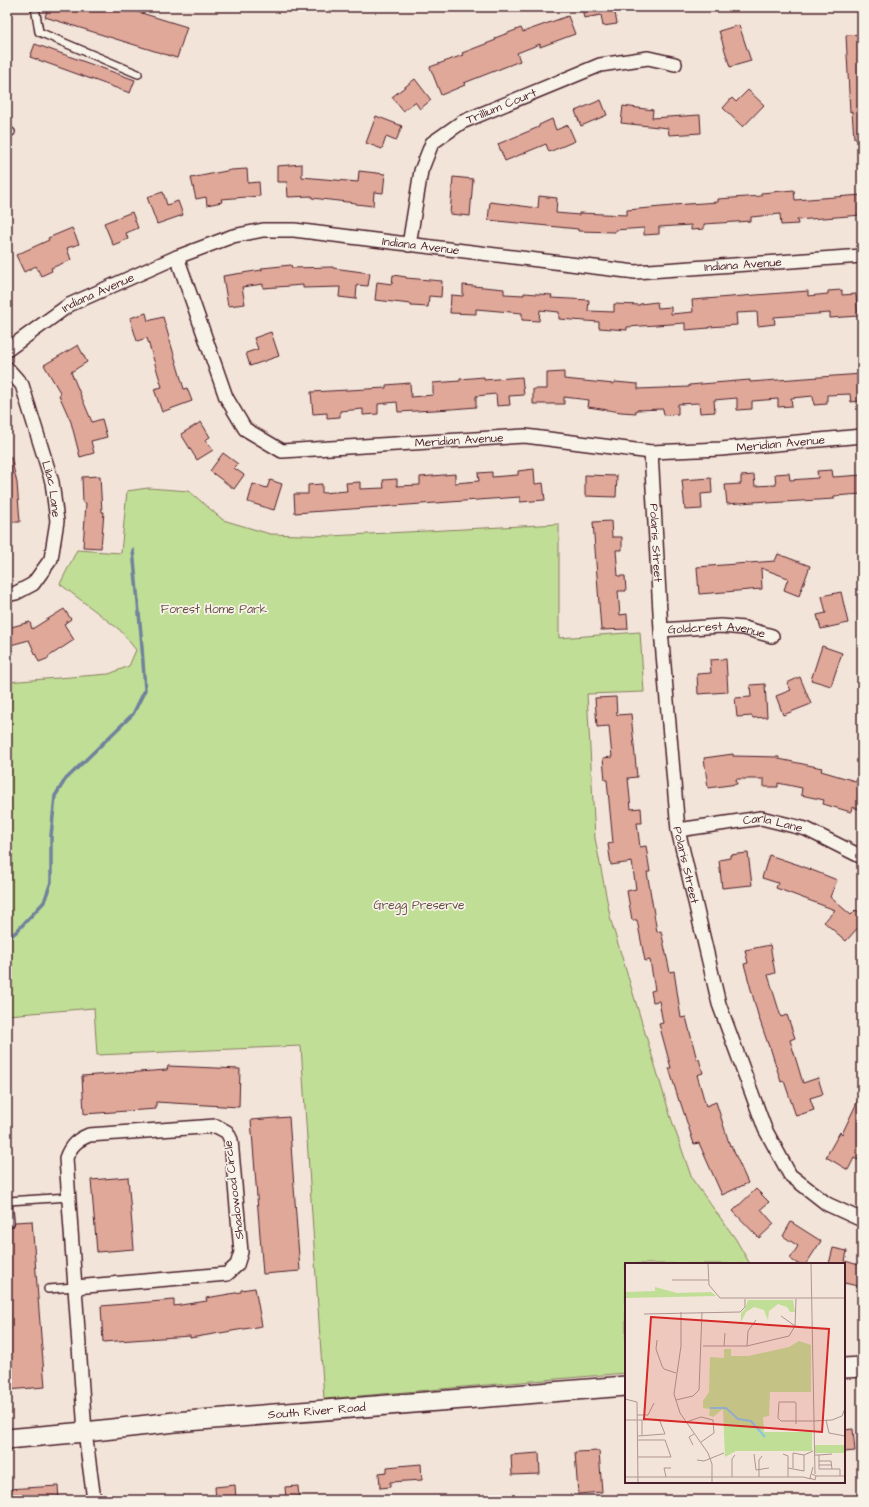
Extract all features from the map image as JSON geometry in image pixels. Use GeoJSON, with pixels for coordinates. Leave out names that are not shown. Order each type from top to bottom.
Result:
{"type":"FeatureCollection","features":[{"type":"Feature","properties":{"kind":"street","name":"Trillium Court"},"geometry":{"type":"LineString","coordinates":[[409,245],[421,171],[432,143],[462,122],[600,65],[648,58],[675,64]]}},
{"type":"Feature","properties":{"kind":"street","name":"Indiana Avenue"},"geometry":{"type":"LineString","coordinates":[[7,350],[69,305],[177,257],[233,236],[263,230],[294,230],[635,272],[862,256]]}},
{"type":"Feature","properties":{"kind":"street","name":"Meridian Avenue"},"geometry":{"type":"LineString","coordinates":[[177,257],[226,397],[245,429],[282,451],[525,436],[651,452],[720,449],[862,436]]}},
{"type":"Feature","properties":{"kind":"street","name":"Lilac Lane"},"geometry":{"type":"LineString","coordinates":[[7,368],[22,385],[52,482],[57,521],[51,559],[33,584],[16,593],[7,595]]}},
{"type":"Feature","properties":{"kind":"street","name":"Polaris Street"},"geometry":{"type":"LineString","coordinates":[[651,452],[661,630],[678,830],[719,1004],[765,1129],[790,1175],[827,1204],[862,1220]]}},
{"type":"Feature","properties":{"kind":"street","name":"Goldcrest Avenue"},"geometry":{"type":"LineString","coordinates":[[661,630],[721,626],[744,628],[772,636]]}},
{"type":"Feature","properties":{"kind":"street","name":"Carla Lane"},"geometry":{"type":"LineString","coordinates":[[678,830],[761,818],[806,829],[862,857]]}},
{"type":"Feature","properties":{"kind":"street","name":"Shadowood Circle"},"geometry":{"type":"LineString","coordinates":[[75,1287],[227,1274],[237,1265],[242,1252],[231,1140],[227,1132],[216,1126],[90,1135],[78,1139],[70,1148],[66,1158],[85,1432],[94,1500]]}},
{"type":"Feature","properties":{"kind":"street"},"geometry":{"type":"LineString","coordinates":[[845,1368],[862,1367]]}},
{"type":"Feature","properties":{"kind":"street","name":"South River Road"},"geometry":{"type":"LineString","coordinates":[[7,1439],[183,1422],[625,1386]]}},
{"type":"Feature","properties":{"kind":"lane"},"geometry":{"type":"LineString","coordinates":[[35,7],[39,32],[138,74]]}},
{"type":"Feature","properties":{"kind":"lane"},"geometry":{"type":"LineString","coordinates":[[10,1223],[8,1201],[69,1197]]}},
{"type":"Feature","properties":{"kind":"lane"},"geometry":{"type":"LineString","coordinates":[[48,1290],[75,1287]]}},
{"type":"Feature","properties":{"kind":"green space","name":"Gregg Preserve"},"geometry":{"type":"Polygon","coordinates":[[[148,488],[189,491],[223,520],[270,534],[331,536],[559,524],[559,638],[640,632],[644,692],[587,694],[595,838],[611,921],[671,1118],[692,1179],[735,1238],[749,1263],[625,1263],[625,1373],[324,1399],[301,1046],[97,1055],[94,1008],[7,1015],[7,682],[109,674],[129,666],[136,650],[120,630],[60,584],[77,550],[121,553],[127,491],[148,488]]]}},
{"type":"Feature","properties":{"kind":"building"},"geometry":{"type":"Polygon","coordinates":[[[48,7],[136,7],[135,11],[187,27],[177,58],[45,17],[48,7]]]}},
{"type":"Feature","properties":{"kind":"building"},"geometry":{"type":"Polygon","coordinates":[[[582,7],[617,7],[618,12],[615,13],[617,24],[603,26],[601,15],[584,18],[582,7]]]}},
{"type":"Feature","properties":{"kind":"building"},"geometry":{"type":"Polygon","coordinates":[[[568,16],[575,34],[540,47],[540,44],[517,53],[520,61],[464,83],[465,85],[441,95],[430,67],[463,55],[462,53],[496,40],[495,38],[521,28],[523,32],[568,16]]]}},
{"type":"Feature","properties":{"kind":"building"},"geometry":{"type":"Polygon","coordinates":[[[739,25],[751,61],[730,67],[719,31],[739,25]]]}},
{"type":"Feature","properties":{"kind":"building"},"geometry":{"type":"Polygon","coordinates":[[[862,34],[862,138],[854,138],[852,111],[850,112],[846,35],[862,34]]]}},
{"type":"Feature","properties":{"kind":"building"},"geometry":{"type":"Polygon","coordinates":[[[35,44],[135,80],[130,93],[30,57],[35,44]]]}},
{"type":"Feature","properties":{"kind":"building"},"geometry":{"type":"Polygon","coordinates":[[[415,79],[431,100],[420,109],[415,102],[403,111],[392,97],[415,79]]]}},
{"type":"Feature","properties":{"kind":"building"},"geometry":{"type":"Polygon","coordinates":[[[748,90],[764,105],[743,127],[723,108],[732,98],[736,102],[748,90]]]}},
{"type":"Feature","properties":{"kind":"building"},"geometry":{"type":"Polygon","coordinates":[[[601,100],[607,115],[581,126],[575,111],[601,100]]]}},
{"type":"Feature","properties":{"kind":"building"},"geometry":{"type":"Polygon","coordinates":[[[623,106],[653,110],[652,118],[700,115],[701,133],[669,135],[668,128],[621,123],[623,106]]]}},
{"type":"Feature","properties":{"kind":"building"},"geometry":{"type":"Polygon","coordinates":[[[376,116],[402,126],[396,141],[386,137],[382,149],[366,143],[376,116]]]}},
{"type":"Feature","properties":{"kind":"building"},"geometry":{"type":"Polygon","coordinates":[[[552,119],[556,130],[568,125],[575,141],[549,152],[546,144],[505,161],[498,144],[539,127],[539,125],[552,119]]]}},
{"type":"Feature","properties":{"kind":"building"},"geometry":{"type":"Polygon","coordinates":[[[302,164],[302,177],[358,182],[359,171],[385,174],[383,193],[374,192],[373,206],[312,198],[312,196],[288,197],[287,182],[277,182],[277,166],[302,164]]]}},
{"type":"Feature","properties":{"kind":"building"},"geometry":{"type":"Polygon","coordinates":[[[247,169],[248,183],[259,182],[260,196],[221,199],[222,202],[207,205],[206,197],[196,199],[191,178],[231,170],[247,169]]]}},
{"type":"Feature","properties":{"kind":"building"},"geometry":{"type":"Polygon","coordinates":[[[453,177],[473,179],[470,216],[450,214],[453,177]]]}},
{"type":"Feature","properties":{"kind":"building"},"geometry":{"type":"Polygon","coordinates":[[[794,190],[795,200],[862,195],[862,215],[797,220],[798,224],[781,225],[780,214],[751,217],[751,221],[704,224],[704,229],[691,230],[691,225],[659,227],[659,234],[644,235],[644,228],[615,230],[615,232],[578,231],[578,229],[488,220],[490,202],[538,208],[539,196],[557,198],[556,213],[579,215],[579,213],[627,215],[627,210],[718,202],[718,199],[761,196],[761,193],[794,190]]]}},
{"type":"Feature","properties":{"kind":"building"},"geometry":{"type":"Polygon","coordinates":[[[163,192],[167,205],[178,201],[183,215],[157,224],[147,197],[163,192]]]}},
{"type":"Feature","properties":{"kind":"building"},"geometry":{"type":"Polygon","coordinates":[[[132,212],[138,228],[126,233],[128,239],[113,245],[104,223],[132,212]]]}},
{"type":"Feature","properties":{"kind":"building"},"geometry":{"type":"Polygon","coordinates":[[[72,228],[79,244],[67,248],[71,260],[51,268],[52,271],[41,276],[36,266],[24,272],[16,255],[49,240],[48,238],[72,228]]]}},
{"type":"Feature","properties":{"kind":"building"},"geometry":{"type":"Polygon","coordinates":[[[291,265],[292,268],[333,267],[370,273],[368,286],[357,285],[356,299],[339,297],[340,287],[303,288],[303,285],[263,288],[263,284],[242,287],[245,304],[228,306],[223,276],[262,270],[262,268],[291,265]]]}},
{"type":"Feature","properties":{"kind":"building"},"geometry":{"type":"Polygon","coordinates":[[[393,275],[406,278],[442,281],[441,297],[429,296],[428,307],[411,306],[411,304],[375,300],[377,282],[392,284],[393,275]]]}},
{"type":"Feature","properties":{"kind":"building"},"geometry":{"type":"Polygon","coordinates":[[[463,285],[504,289],[504,294],[524,295],[524,293],[552,295],[551,298],[589,300],[588,311],[614,312],[614,304],[640,305],[657,302],[658,308],[671,307],[671,314],[693,312],[692,300],[808,291],[808,296],[828,294],[828,291],[842,290],[842,295],[856,294],[858,316],[830,318],[830,313],[774,317],[775,324],[758,326],[757,312],[736,313],[737,325],[709,328],[685,330],[685,323],[627,327],[627,330],[599,328],[599,322],[559,319],[559,312],[540,310],[539,321],[522,320],[522,313],[476,309],[476,314],[450,313],[451,295],[463,296],[463,285]]]}},
{"type":"Feature","properties":{"kind":"building"},"geometry":{"type":"Polygon","coordinates":[[[146,313],[148,321],[163,317],[184,389],[187,388],[192,401],[162,412],[154,389],[162,387],[147,338],[137,341],[130,318],[146,313]]]}},
{"type":"Feature","properties":{"kind":"building"},"geometry":{"type":"Polygon","coordinates":[[[271,332],[279,356],[250,366],[246,353],[258,349],[254,338],[271,332]]]}},
{"type":"Feature","properties":{"kind":"building"},"geometry":{"type":"Polygon","coordinates":[[[78,345],[87,362],[71,372],[92,422],[102,419],[107,437],[91,441],[94,453],[80,457],[71,422],[59,395],[61,394],[44,365],[78,345]]]}},
{"type":"Feature","properties":{"kind":"building"},"geometry":{"type":"Polygon","coordinates":[[[564,372],[564,379],[614,384],[615,382],[638,384],[638,389],[689,387],[689,385],[750,380],[750,382],[862,374],[862,401],[851,402],[850,394],[827,395],[827,404],[814,405],[813,396],[791,398],[792,406],[778,407],[778,399],[752,401],[752,409],[737,410],[737,398],[714,400],[715,412],[700,413],[699,403],[678,404],[678,414],[664,415],[663,409],[636,410],[636,413],[621,412],[588,407],[589,400],[564,397],[564,404],[533,404],[533,389],[547,389],[547,373],[564,372]]]}},
{"type":"Feature","properties":{"kind":"building"},"geometry":{"type":"Polygon","coordinates":[[[484,377],[484,380],[522,377],[524,395],[509,396],[510,405],[497,406],[496,394],[476,396],[476,407],[398,412],[397,402],[378,404],[378,414],[363,415],[363,409],[340,411],[340,417],[327,418],[327,413],[313,414],[311,392],[386,388],[386,385],[410,383],[411,397],[433,395],[433,383],[484,377]]]}},
{"type":"Feature","properties":{"kind":"building"},"geometry":{"type":"Polygon","coordinates":[[[201,422],[210,437],[205,440],[213,450],[197,460],[181,434],[201,422]]]}},
{"type":"Feature","properties":{"kind":"building"},"geometry":{"type":"Polygon","coordinates":[[[223,453],[238,464],[234,468],[244,475],[234,489],[210,471],[223,453]]]}},
{"type":"Feature","properties":{"kind":"building"},"geometry":{"type":"Polygon","coordinates":[[[11,457],[17,483],[20,522],[7,522],[7,458],[11,457]]]}},
{"type":"Feature","properties":{"kind":"building"},"geometry":{"type":"Polygon","coordinates":[[[534,469],[535,484],[543,483],[545,500],[520,502],[520,497],[295,513],[294,494],[308,494],[308,485],[322,484],[322,493],[347,491],[346,483],[360,482],[360,489],[384,488],[383,480],[397,479],[397,486],[420,485],[420,477],[455,474],[455,483],[479,481],[478,473],[492,472],[492,477],[518,475],[518,471],[534,469]]]}},
{"type":"Feature","properties":{"kind":"building"},"geometry":{"type":"Polygon","coordinates":[[[832,470],[833,477],[862,475],[862,494],[834,496],[834,499],[727,504],[725,485],[741,484],[741,476],[754,475],[755,486],[776,485],[775,474],[789,473],[790,480],[818,478],[817,471],[832,470]]]}},
{"type":"Feature","properties":{"kind":"building"},"geometry":{"type":"Polygon","coordinates":[[[585,475],[617,476],[616,497],[585,496],[585,475]]]}},
{"type":"Feature","properties":{"kind":"building"},"geometry":{"type":"Polygon","coordinates":[[[100,476],[102,512],[104,512],[101,548],[83,547],[86,503],[83,503],[82,477],[100,476]]]}},
{"type":"Feature","properties":{"kind":"building"},"geometry":{"type":"Polygon","coordinates":[[[711,478],[712,493],[701,494],[702,509],[685,510],[682,480],[711,478]]]}},
{"type":"Feature","properties":{"kind":"building"},"geometry":{"type":"Polygon","coordinates":[[[270,480],[282,484],[274,510],[248,502],[253,484],[267,488],[270,480]]]}},
{"type":"Feature","properties":{"kind":"building"},"geometry":{"type":"Polygon","coordinates":[[[611,521],[612,537],[622,537],[622,550],[616,550],[618,576],[625,576],[626,591],[618,591],[620,615],[627,614],[628,629],[601,630],[593,522],[611,521]]]}},
{"type":"Feature","properties":{"kind":"building"},"geometry":{"type":"Polygon","coordinates":[[[778,554],[810,566],[799,596],[784,590],[788,578],[761,568],[762,589],[699,594],[697,567],[775,561],[778,554]]]}},
{"type":"Feature","properties":{"kind":"building"},"geometry":{"type":"Polygon","coordinates":[[[841,592],[848,623],[821,629],[817,615],[826,613],[822,596],[841,592]]]}},
{"type":"Feature","properties":{"kind":"building"},"geometry":{"type":"Polygon","coordinates":[[[64,609],[71,619],[64,624],[74,640],[48,657],[49,658],[39,662],[29,640],[7,646],[7,628],[30,622],[32,629],[64,609]]]}},
{"type":"Feature","properties":{"kind":"building"},"geometry":{"type":"Polygon","coordinates":[[[822,646],[842,653],[831,686],[811,680],[822,646]]]}},
{"type":"Feature","properties":{"kind":"building"},"geometry":{"type":"Polygon","coordinates":[[[726,659],[728,692],[698,694],[697,674],[711,673],[710,660],[726,659]]]}},
{"type":"Feature","properties":{"kind":"building"},"geometry":{"type":"Polygon","coordinates":[[[800,677],[811,704],[783,715],[776,696],[791,690],[787,683],[800,677]]]}},
{"type":"Feature","properties":{"kind":"building"},"geometry":{"type":"Polygon","coordinates":[[[765,684],[767,717],[737,717],[735,698],[751,697],[750,685],[765,684]]]}},
{"type":"Feature","properties":{"kind":"building"},"geometry":{"type":"Polygon","coordinates":[[[616,697],[617,715],[631,714],[637,777],[628,778],[631,809],[641,808],[642,823],[637,823],[640,847],[646,846],[650,872],[647,872],[657,932],[661,931],[670,972],[674,971],[681,1018],[686,1017],[697,1060],[699,1059],[703,1073],[697,1075],[706,1106],[716,1102],[730,1146],[731,1145],[748,1183],[722,1195],[699,1143],[694,1144],[669,1068],[671,1068],[659,1024],[663,1023],[659,1001],[653,1002],[651,991],[655,990],[650,960],[645,961],[637,920],[632,920],[627,891],[636,889],[632,862],[611,865],[608,844],[613,843],[607,780],[605,780],[603,758],[612,757],[609,726],[597,727],[595,698],[616,697]]]}},
{"type":"Feature","properties":{"kind":"building"},"geometry":{"type":"Polygon","coordinates":[[[733,754],[733,756],[779,757],[779,759],[822,768],[821,771],[862,783],[862,810],[852,807],[851,812],[823,804],[824,800],[801,795],[802,788],[778,783],[778,787],[764,787],[764,779],[736,779],[737,784],[708,788],[704,758],[733,754]]]}},
{"type":"Feature","properties":{"kind":"building"},"geometry":{"type":"Polygon","coordinates":[[[748,853],[752,885],[722,888],[719,860],[730,858],[730,855],[748,853]]]}},
{"type":"Feature","properties":{"kind":"building"},"geometry":{"type":"Polygon","coordinates":[[[769,855],[837,880],[830,897],[851,915],[856,910],[862,915],[862,923],[846,941],[824,922],[835,910],[776,888],[778,883],[762,878],[769,855]]]}},
{"type":"Feature","properties":{"kind":"building"},"geometry":{"type":"Polygon","coordinates":[[[770,945],[775,973],[768,975],[781,1017],[787,1015],[795,1038],[790,1040],[803,1083],[818,1078],[823,1094],[810,1098],[814,1110],[796,1116],[784,1081],[781,1082],[758,1015],[744,964],[748,963],[745,950],[770,945]]]}},
{"type":"Feature","properties":{"kind":"building"},"geometry":{"type":"Polygon","coordinates":[[[168,1066],[240,1069],[239,1107],[156,1102],[156,1109],[84,1114],[82,1076],[167,1070],[168,1066]]]}},
{"type":"Feature","properties":{"kind":"building"},"geometry":{"type":"Polygon","coordinates":[[[862,1092],[862,1153],[858,1160],[854,1158],[848,1170],[826,1157],[840,1132],[842,1134],[862,1092]]]}},
{"type":"Feature","properties":{"kind":"building"},"geometry":{"type":"Polygon","coordinates":[[[289,1117],[300,1271],[263,1274],[251,1120],[289,1117]]]}},
{"type":"Feature","properties":{"kind":"building"},"geometry":{"type":"Polygon","coordinates":[[[128,1177],[134,1249],[97,1252],[91,1180],[128,1177]]]}},
{"type":"Feature","properties":{"kind":"building"},"geometry":{"type":"Polygon","coordinates":[[[756,1189],[769,1202],[761,1209],[774,1224],[759,1238],[733,1211],[756,1189]]]}},
{"type":"Feature","properties":{"kind":"building"},"geometry":{"type":"Polygon","coordinates":[[[32,1221],[45,1387],[7,1390],[7,1227],[13,1227],[15,1222],[32,1221]]]}},
{"type":"Feature","properties":{"kind":"building"},"geometry":{"type":"Polygon","coordinates":[[[791,1222],[821,1241],[807,1263],[796,1263],[790,1259],[798,1246],[783,1236],[791,1222]]]}},
{"type":"Feature","properties":{"kind":"building"},"geometry":{"type":"Polygon","coordinates":[[[833,1248],[847,1251],[845,1261],[862,1266],[858,1286],[845,1283],[845,1263],[829,1263],[833,1248]]]}},
{"type":"Feature","properties":{"kind":"building"},"geometry":{"type":"Polygon","coordinates":[[[255,1288],[262,1326],[190,1338],[190,1336],[103,1342],[101,1306],[174,1300],[174,1306],[207,1301],[206,1298],[255,1288]]]}},
{"type":"Feature","properties":{"kind":"building"},"geometry":{"type":"Polygon","coordinates":[[[853,1429],[855,1451],[845,1452],[845,1430],[853,1429]]]}},
{"type":"Feature","properties":{"kind":"building"},"geometry":{"type":"Polygon","coordinates":[[[599,1451],[602,1492],[578,1494],[575,1452],[599,1451]]]}},
{"type":"Feature","properties":{"kind":"building"},"geometry":{"type":"Polygon","coordinates":[[[539,1453],[540,1474],[512,1475],[511,1455],[539,1453]]]}},
{"type":"Feature","properties":{"kind":"building"},"geometry":{"type":"Polygon","coordinates":[[[421,1464],[422,1480],[390,1482],[390,1487],[380,1488],[379,1473],[387,1472],[387,1467],[421,1464]]]}},
{"type":"Feature","properties":{"kind":"building"},"geometry":{"type":"Polygon","coordinates":[[[235,1485],[236,1500],[216,1500],[215,1487],[235,1485]]]}},
{"type":"Feature","properties":{"kind":"building"},"geometry":{"type":"Polygon","coordinates":[[[58,1486],[59,1500],[7,1500],[7,1489],[58,1486]]]}},
{"type":"Feature","properties":{"kind":"building"},"geometry":{"type":"Polygon","coordinates":[[[298,1486],[299,1500],[286,1500],[285,1487],[298,1486]]]}},
{"type":"Feature","properties":{"kind":"waterway"},"geometry":{"type":"LineString","coordinates":[[7,939],[16,932],[44,902],[51,882],[51,836],[55,796],[65,780],[133,714],[145,690],[133,550]]}},
{"type":"Feature","properties":{"kind":"park label","name":"Forest Home Park"},"geometry":{"type":"Point","coordinates":[214,609]}}]}
